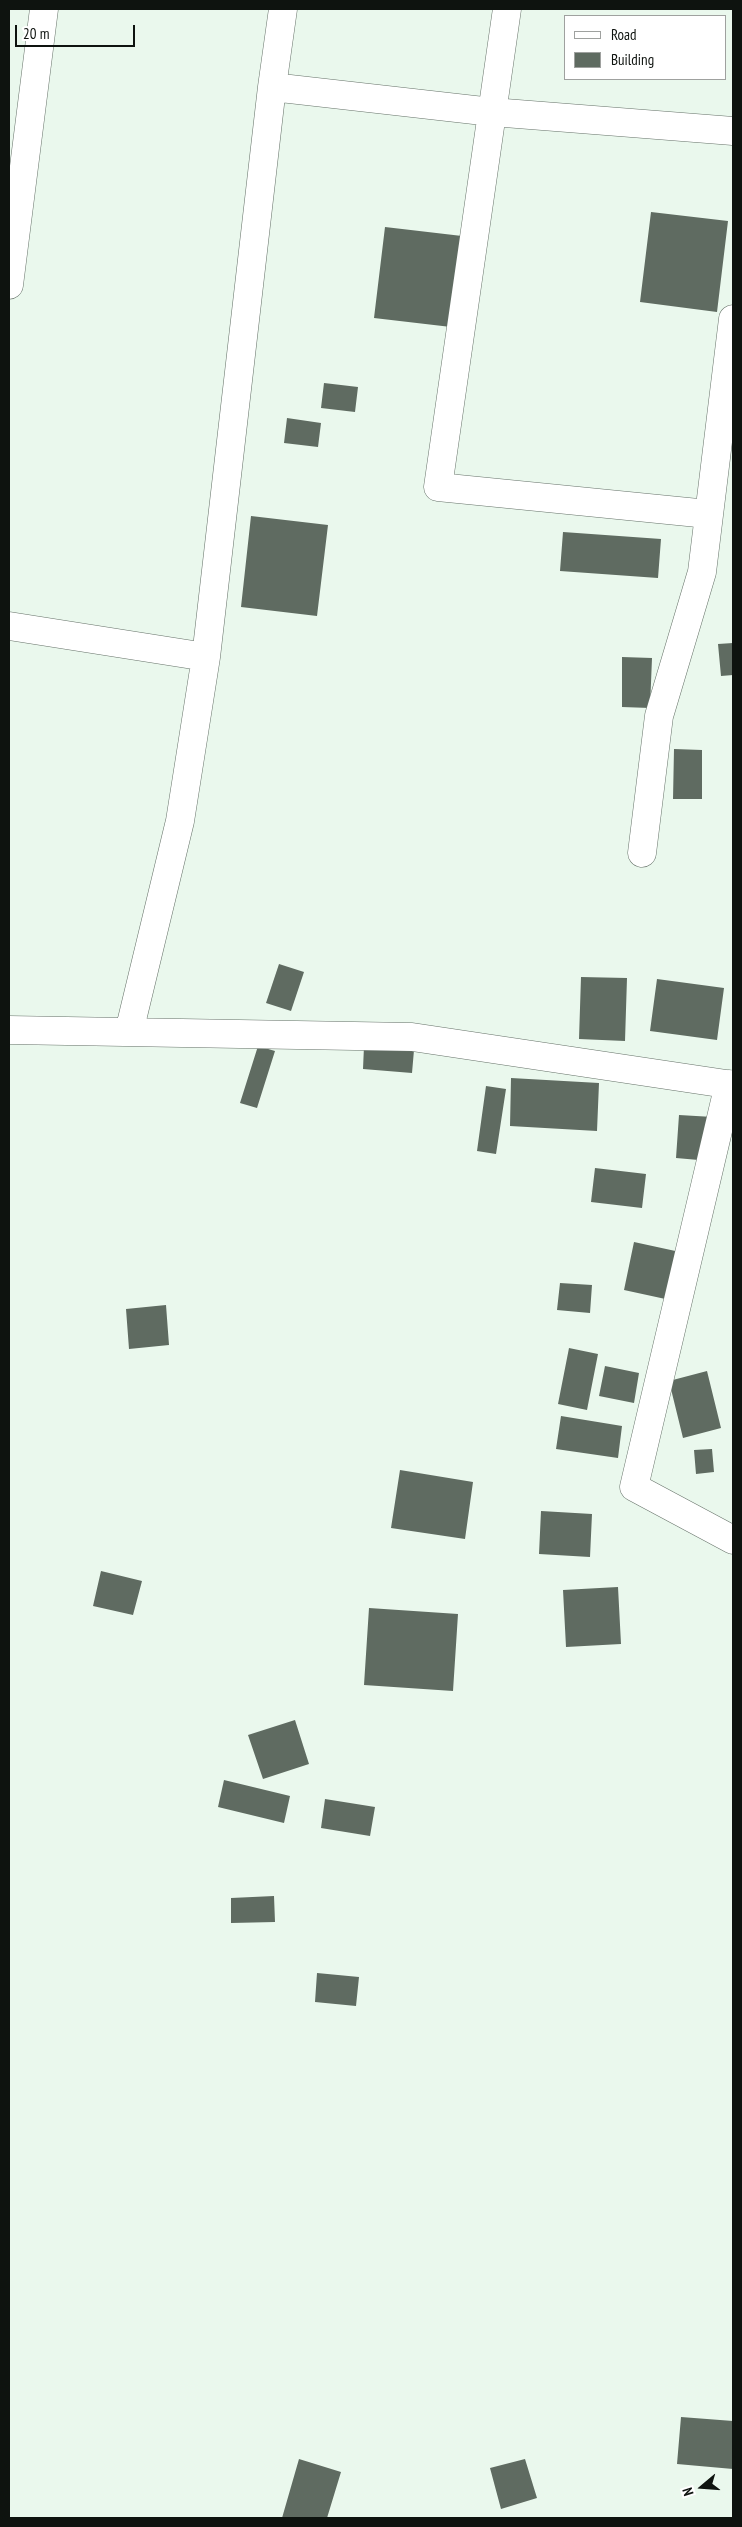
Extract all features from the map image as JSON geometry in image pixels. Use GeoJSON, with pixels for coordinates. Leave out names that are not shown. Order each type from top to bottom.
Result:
{"type":"FeatureCollection","features":[{"type":"Feature","properties":{"kind":"street"},"geometry":{"type":"LineString","coordinates":[[9,285],[44,9]]}},
{"type":"Feature","properties":{"kind":"street"},"geometry":{"type":"LineString","coordinates":[[129,1032],[180,821],[206,657],[272,87],[283,9]]}},
{"type":"Feature","properties":{"kind":"street"},"geometry":{"type":"LineString","coordinates":[[508,9],[438,487],[708,514]]}},
{"type":"Feature","properties":{"kind":"street"},"geometry":{"type":"LineString","coordinates":[[272,87],[492,112],[733,131]]}},
{"type":"Feature","properties":{"kind":"street"},"geometry":{"type":"LineString","coordinates":[[642,853],[660,716],[702,572],[733,319]]}},
{"type":"Feature","properties":{"kind":"street"},"geometry":{"type":"LineString","coordinates":[[9,626],[206,657]]}},
{"type":"Feature","properties":{"kind":"street"},"geometry":{"type":"LineString","coordinates":[[9,1030],[412,1037],[731,1084],[634,1488],[733,1540]]}},
{"type":"Feature","properties":{"kind":"building"},"geometry":{"type":"Polygon","coordinates":[[[651,212],[728,221],[717,312],[640,302],[651,212]]]}},
{"type":"Feature","properties":{"kind":"building"},"geometry":{"type":"Polygon","coordinates":[[[385,227],[462,236],[451,327],[374,318],[385,227]]]}},
{"type":"Feature","properties":{"kind":"building"},"geometry":{"type":"Polygon","coordinates":[[[324,383],[358,387],[355,412],[321,408],[324,383]]]}},
{"type":"Feature","properties":{"kind":"building"},"geometry":{"type":"Polygon","coordinates":[[[287,418],[321,423],[318,447],[284,443],[287,418]]]}},
{"type":"Feature","properties":{"kind":"building"},"geometry":{"type":"Polygon","coordinates":[[[251,516],[328,525],[317,616],[241,607],[251,516]]]}},
{"type":"Feature","properties":{"kind":"building"},"geometry":{"type":"Polygon","coordinates":[[[563,532],[661,539],[658,578],[560,571],[563,532]]]}},
{"type":"Feature","properties":{"kind":"building"},"geometry":{"type":"Polygon","coordinates":[[[733,643],[733,675],[721,676],[718,644],[733,643]]]}},
{"type":"Feature","properties":{"kind":"building"},"geometry":{"type":"Polygon","coordinates":[[[622,657],[652,658],[650,708],[622,707],[622,657]]]}},
{"type":"Feature","properties":{"kind":"building"},"geometry":{"type":"Polygon","coordinates":[[[674,749],[702,750],[702,799],[673,799],[674,749]]]}},
{"type":"Feature","properties":{"kind":"building"},"geometry":{"type":"Polygon","coordinates":[[[279,964],[304,972],[291,1011],[266,1003],[279,964]]]}},
{"type":"Feature","properties":{"kind":"building"},"geometry":{"type":"Polygon","coordinates":[[[581,977],[627,978],[625,1041],[579,1039],[581,977]]]}},
{"type":"Feature","properties":{"kind":"building"},"geometry":{"type":"Polygon","coordinates":[[[657,979],[724,988],[717,1040],[650,1031],[657,979]]]}},
{"type":"Feature","properties":{"kind":"building"},"geometry":{"type":"Polygon","coordinates":[[[258,1046],[275,1051],[257,1108],[240,1103],[258,1046]]]}},
{"type":"Feature","properties":{"kind":"building"},"geometry":{"type":"Polygon","coordinates":[[[364,1046],[414,1050],[412,1073],[363,1069],[364,1046]]]}},
{"type":"Feature","properties":{"kind":"building"},"geometry":{"type":"Polygon","coordinates":[[[511,1078],[599,1083],[597,1131],[510,1126],[511,1078]]]}},
{"type":"Feature","properties":{"kind":"building"},"geometry":{"type":"Polygon","coordinates":[[[486,1086],[506,1089],[496,1154],[477,1151],[486,1086]]]}},
{"type":"Feature","properties":{"kind":"building"},"geometry":{"type":"Polygon","coordinates":[[[679,1115],[713,1117],[710,1161],[676,1158],[679,1115]]]}},
{"type":"Feature","properties":{"kind":"building"},"geometry":{"type":"Polygon","coordinates":[[[595,1168],[646,1174],[642,1208],[591,1202],[595,1168]]]}},
{"type":"Feature","properties":{"kind":"building"},"geometry":{"type":"Polygon","coordinates":[[[634,1242],[680,1252],[670,1300],[624,1290],[634,1242]]]}},
{"type":"Feature","properties":{"kind":"building"},"geometry":{"type":"Polygon","coordinates":[[[560,1283],[592,1285],[590,1313],[557,1310],[560,1283]]]}},
{"type":"Feature","properties":{"kind":"building"},"geometry":{"type":"Polygon","coordinates":[[[166,1305],[169,1345],[129,1349],[126,1309],[166,1305]]]}},
{"type":"Feature","properties":{"kind":"building"},"geometry":{"type":"Polygon","coordinates":[[[569,1348],[598,1354],[587,1410],[558,1404],[569,1348]]]}},
{"type":"Feature","properties":{"kind":"building"},"geometry":{"type":"Polygon","coordinates":[[[605,1366],[639,1373],[634,1403],[599,1396],[605,1366]]]}},
{"type":"Feature","properties":{"kind":"building"},"geometry":{"type":"Polygon","coordinates":[[[707,1371],[721,1428],[683,1438],[669,1381],[707,1371]]]}},
{"type":"Feature","properties":{"kind":"building"},"geometry":{"type":"Polygon","coordinates":[[[561,1416],[622,1426],[618,1458],[556,1449],[561,1416]]]}},
{"type":"Feature","properties":{"kind":"building"},"geometry":{"type":"Polygon","coordinates":[[[712,1449],[714,1472],[696,1474],[694,1450],[712,1449]]]}},
{"type":"Feature","properties":{"kind":"building"},"geometry":{"type":"Polygon","coordinates":[[[400,1470],[473,1482],[465,1539],[391,1528],[400,1470]]]}},
{"type":"Feature","properties":{"kind":"building"},"geometry":{"type":"Polygon","coordinates":[[[541,1511],[592,1514],[590,1557],[539,1554],[541,1511]]]}},
{"type":"Feature","properties":{"kind":"building"},"geometry":{"type":"Polygon","coordinates":[[[101,1571],[142,1581],[133,1615],[93,1606],[101,1571]]]}},
{"type":"Feature","properties":{"kind":"building"},"geometry":{"type":"Polygon","coordinates":[[[618,1587],[621,1644],[566,1647],[563,1590],[618,1587]]]}},
{"type":"Feature","properties":{"kind":"building"},"geometry":{"type":"Polygon","coordinates":[[[369,1608],[458,1614],[453,1691],[364,1685],[369,1608]]]}},
{"type":"Feature","properties":{"kind":"building"},"geometry":{"type":"Polygon","coordinates":[[[295,1720],[309,1764],[263,1779],[248,1735],[295,1720]]]}},
{"type":"Feature","properties":{"kind":"building"},"geometry":{"type":"Polygon","coordinates":[[[224,1780],[290,1796],[284,1823],[218,1807],[224,1780]]]}},
{"type":"Feature","properties":{"kind":"building"},"geometry":{"type":"Polygon","coordinates":[[[325,1799],[375,1807],[370,1836],[321,1828],[325,1799]]]}},
{"type":"Feature","properties":{"kind":"building"},"geometry":{"type":"Polygon","coordinates":[[[274,1896],[275,1922],[231,1923],[231,1898],[274,1896]]]}},
{"type":"Feature","properties":{"kind":"building"},"geometry":{"type":"Polygon","coordinates":[[[317,1973],[359,1977],[356,2006],[315,2002],[317,1973]]]}},
{"type":"Feature","properties":{"kind":"building"},"geometry":{"type":"Polygon","coordinates":[[[681,2417],[733,2421],[733,2469],[677,2464],[681,2417]]]}},
{"type":"Feature","properties":{"kind":"building"},"geometry":{"type":"Polygon","coordinates":[[[299,2459],[341,2472],[327,2518],[282,2518],[299,2459]]]}},
{"type":"Feature","properties":{"kind":"building"},"geometry":{"type":"Polygon","coordinates":[[[525,2459],[537,2498],[501,2509],[490,2468],[525,2459]]]}}]}
